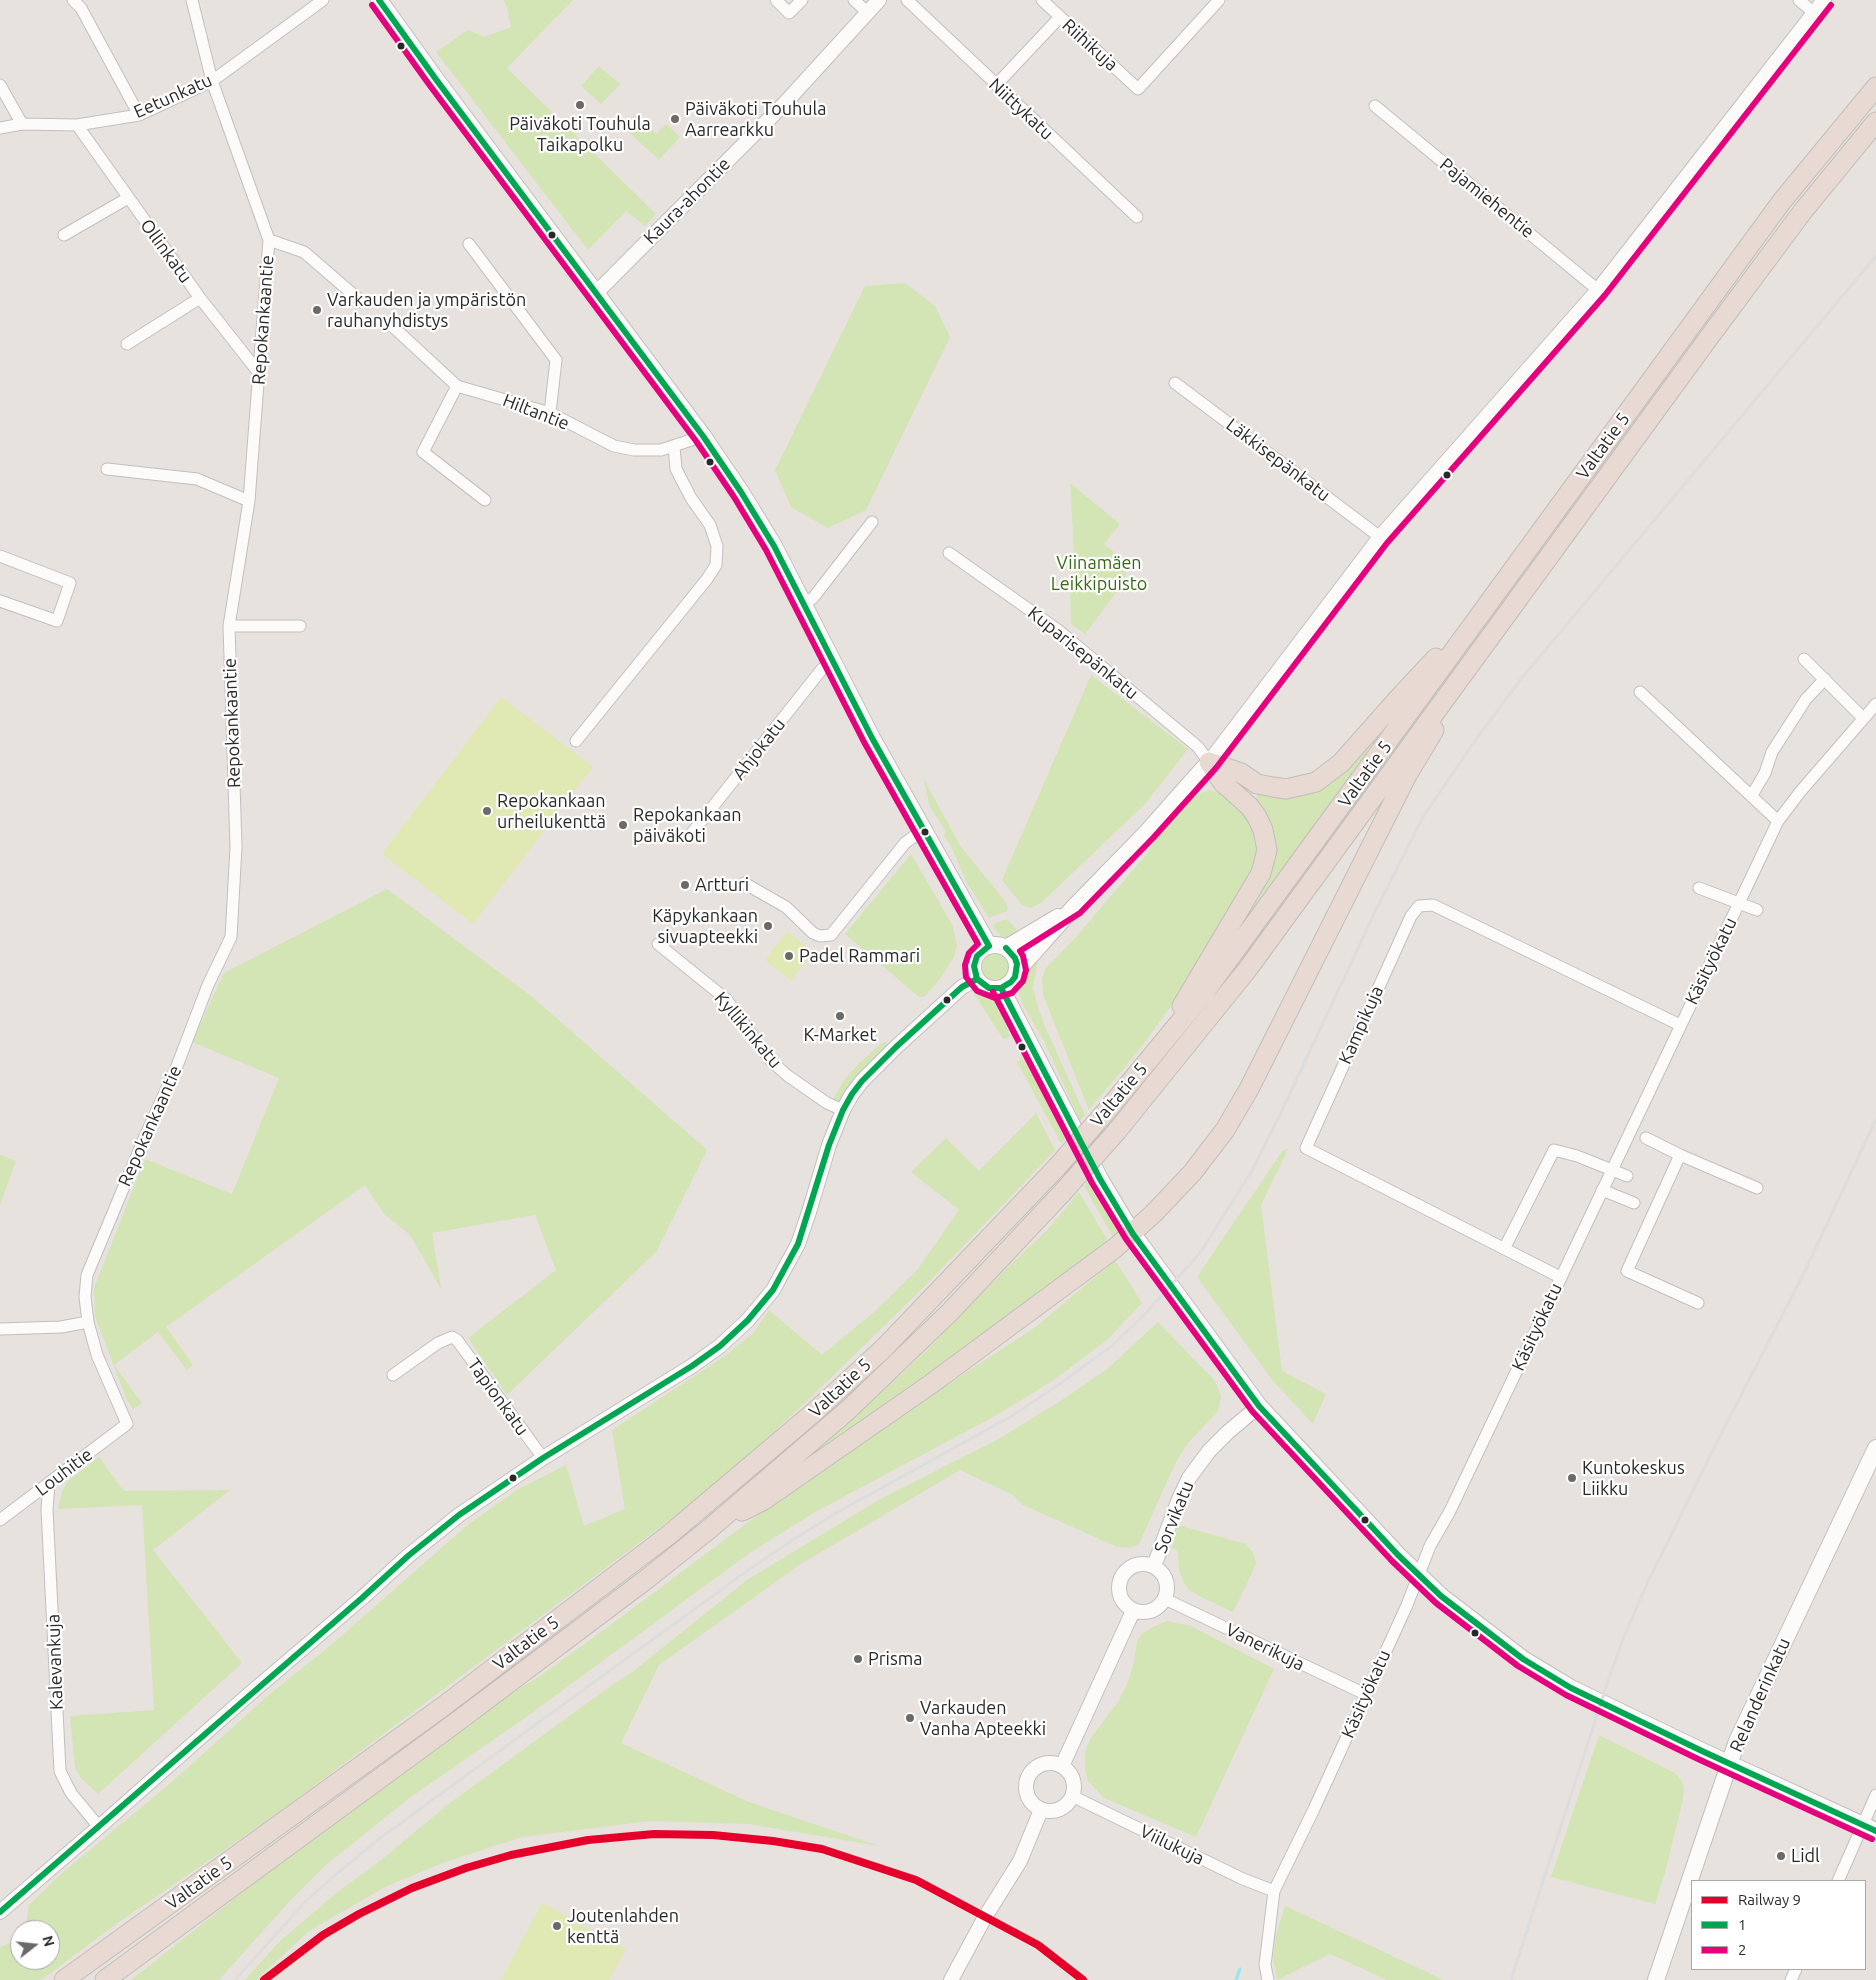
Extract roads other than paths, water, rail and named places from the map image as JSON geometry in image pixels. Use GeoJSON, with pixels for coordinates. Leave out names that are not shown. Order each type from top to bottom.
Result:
{"type":"FeatureCollection","features":[{"type":"Feature","properties":{"kind":"highway","name":"Valtatie 5"},"geometry":{"type":"LineString","coordinates":[[64,1980],[441,1708],[670,1534],[813,1413],[882,1349],[1057,1167],[1109,1108],[1204,992],[1782,201],[1876,87]]}},
{"type":"Feature","properties":{"kind":"highway","name":"Valtatie 5"},"geometry":{"type":"LineString","coordinates":[[105,1980],[454,1724],[648,1578],[708,1530],[848,1410],[950,1312],[1062,1194],[1117,1131],[1248,970],[1445,697],[1733,305],[1804,211],[1876,122]]}},
{"type":"Feature","properties":{"kind":"highway"},"geometry":{"type":"LineString","coordinates":[[1209,762],[1241,773],[1257,784],[1273,787],[1286,789],[1316,782],[1341,763],[1396,701],[1484,610]]}},
{"type":"Feature","properties":{"kind":"highway"},"geometry":{"type":"LineString","coordinates":[[708,1530],[764,1500],[930,1384],[1133,1234],[1192,1172],[1225,1130],[1249,1089],[1407,775],[1431,736],[1445,697]]}},
{"type":"Feature","properties":{"kind":"highway"},"geometry":{"type":"LineString","coordinates":[[1159,1048],[1199,975],[1261,873],[1267,850],[1266,841],[1257,817],[1249,806],[1223,783],[1209,762]]}},
{"type":"Feature","properties":{"kind":"main road"},"geometry":{"type":"LineString","coordinates":[[379,0],[435,78],[703,436],[741,492],[774,546],[832,662],[989,946]]}},
{"type":"Feature","properties":{"kind":"main road"},"geometry":{"type":"LineString","coordinates":[[1017,971],[1015,958],[1006,948],[1000,946],[989,946],[980,952],[974,961],[974,973],[977,979],[989,988],[1001,988],[1012,982],[1017,971],[1074,907],[1147,832],[1209,762]]}},
{"type":"Feature","properties":{"kind":"main road"},"geometry":{"type":"LineString","coordinates":[[1006,948],[1074,907]]}},
{"type":"Feature","properties":{"kind":"main road"},"geometry":{"type":"LineString","coordinates":[[1001,988],[1096,1170],[1133,1234],[1258,1406],[1418,1574],[1441,1596],[1523,1659],[1571,1688],[1869,1828]]}},
{"type":"Feature","properties":{"kind":"main road","name":"Relanderinkatu"},"geometry":{"type":"LineString","coordinates":[[1656,1980],[1737,1741],[1876,1448]]}},
{"type":"Feature","properties":{"kind":"street"},"geometry":{"type":"LineString","coordinates":[[73,0],[81,8],[139,115]]}},
{"type":"Feature","properties":{"kind":"street","name":"Repokankaantie"},"geometry":{"type":"LineString","coordinates":[[127,1424],[97,1355],[88,1322],[85,1297],[87,1275],[177,1066],[208,985],[231,937],[236,847],[229,626],[250,501],[269,240],[212,81],[192,0]]}},
{"type":"Feature","properties":{"kind":"street","name":"Eetunkatu"},"geometry":{"type":"LineString","coordinates":[[0,128],[22,124],[78,125],[139,115],[212,81],[323,0]]}},
{"type":"Feature","properties":{"kind":"street"},"geometry":{"type":"LineString","coordinates":[[776,0],[789,13],[802,0]]}},
{"type":"Feature","properties":{"kind":"street"},"geometry":{"type":"LineString","coordinates":[[854,0],[868,13]]}},
{"type":"Feature","properties":{"kind":"street","name":"Kaura-ahontie"},"geometry":{"type":"LineString","coordinates":[[596,293],[785,103],[880,0]]}},
{"type":"Feature","properties":{"kind":"street","name":"Niittykatu"},"geometry":{"type":"LineString","coordinates":[[907,0],[1136,217]]}},
{"type":"Feature","properties":{"kind":"street","name":"Riihikuja"},"geometry":{"type":"LineString","coordinates":[[1042,0],[1138,89],[1219,0]]}},
{"type":"Feature","properties":{"kind":"street"},"geometry":{"type":"LineString","coordinates":[[1799,0],[1814,13]]}},
{"type":"Feature","properties":{"kind":"street"},"geometry":{"type":"LineString","coordinates":[[1209,762],[1380,537],[1598,290],[1824,0]]}},
{"type":"Feature","properties":{"kind":"street"},"geometry":{"type":"LineString","coordinates":[[996,85],[1060,17]]}},
{"type":"Feature","properties":{"kind":"street"},"geometry":{"type":"LineString","coordinates":[[0,85],[22,124]]}},
{"type":"Feature","properties":{"kind":"street","name":"Pajamiehentie"},"geometry":{"type":"LineString","coordinates":[[1375,106],[1598,290]]}},
{"type":"Feature","properties":{"kind":"street","name":"Ollinkatu"},"geometry":{"type":"LineString","coordinates":[[78,125],[200,298],[259,373]]}},
{"type":"Feature","properties":{"kind":"street"},"geometry":{"type":"LineString","coordinates":[[64,235],[128,198]]}},
{"type":"Feature","properties":{"kind":"street"},"geometry":{"type":"LineString","coordinates":[[269,240],[304,252],[362,302]]}},
{"type":"Feature","properties":{"kind":"street"},"geometry":{"type":"LineString","coordinates":[[470,244],[556,360],[550,413]]}},
{"type":"Feature","properties":{"kind":"street"},"geometry":{"type":"LineString","coordinates":[[127,344],[200,298]]}},
{"type":"Feature","properties":{"kind":"street","name":"Hiltantie"},"geometry":{"type":"LineString","coordinates":[[389,323],[457,386],[550,413],[614,446],[634,450],[661,450],[703,436]]}},
{"type":"Feature","properties":{"kind":"street","name":"Läkkisepänkatu"},"geometry":{"type":"LineString","coordinates":[[1175,383],[1380,537]]}},
{"type":"Feature","properties":{"kind":"street"},"geometry":{"type":"LineString","coordinates":[[457,386],[423,452],[485,500]]}},
{"type":"Feature","properties":{"kind":"street"},"geometry":{"type":"LineString","coordinates":[[576,741],[707,579],[716,565],[718,546],[710,525],[691,498],[676,469],[674,446]]}},
{"type":"Feature","properties":{"kind":"street"},"geometry":{"type":"LineString","coordinates":[[107,469],[197,479],[250,501]]}},
{"type":"Feature","properties":{"kind":"street"},"geometry":{"type":"LineString","coordinates":[[803,604],[813,598],[872,522]]}},
{"type":"Feature","properties":{"kind":"street","name":"Kuparisepänkatu"},"geometry":{"type":"LineString","coordinates":[[949,554],[1058,630],[1198,748],[1209,762]]}},
{"type":"Feature","properties":{"kind":"street"},"geometry":{"type":"LineString","coordinates":[[0,556],[70,583],[57,621],[0,601]]}},
{"type":"Feature","properties":{"kind":"street"},"geometry":{"type":"LineString","coordinates":[[229,626],[300,626]]}},
{"type":"Feature","properties":{"kind":"street"},"geometry":{"type":"LineString","coordinates":[[1804,659],[1864,718]]}},
{"type":"Feature","properties":{"kind":"street","name":"Ahjokatu"},"geometry":{"type":"LineString","coordinates":[[688,838],[822,669],[832,662]]}},
{"type":"Feature","properties":{"kind":"street"},"geometry":{"type":"LineString","coordinates":[[1752,795],[1765,773],[1772,752],[1806,699],[1825,680]]}},
{"type":"Feature","properties":{"kind":"street"},"geometry":{"type":"LineString","coordinates":[[1640,692],[1778,821]]}},
{"type":"Feature","properties":{"kind":"street","name":"Käsityökatu"},"geometry":{"type":"LineString","coordinates":[[1268,1980],[1264,1965],[1274,1891],[1314,1809],[1407,1605],[1430,1546],[1450,1511],[1778,821],[1800,792],[1876,704]]}},
{"type":"Feature","properties":{"kind":"street"},"geometry":{"type":"LineString","coordinates":[[744,883],[786,907],[813,933],[825,937],[834,933],[905,843],[924,829]]}},
{"type":"Feature","properties":{"kind":"street"},"geometry":{"type":"LineString","coordinates":[[1699,888],[1757,910]]}},
{"type":"Feature","properties":{"kind":"street","name":"Kampikuja"},"geometry":{"type":"LineString","coordinates":[[1560,1277],[1306,1148],[1411,916],[1419,906],[1433,905],[1680,1025]]}},
{"type":"Feature","properties":{"kind":"street","name":"Kyllikinkatu"},"geometry":{"type":"LineString","coordinates":[[658,944],[726,999],[770,1060],[788,1076],[827,1103],[843,1110]]}},
{"type":"Feature","properties":{"kind":"street"},"geometry":{"type":"LineString","coordinates":[[1,1909],[99,1827],[408,1556],[459,1515],[543,1458],[692,1366],[720,1346],[748,1320],[773,1290],[798,1244],[829,1145],[843,1110],[862,1081],[962,987],[977,979]]}},
{"type":"Feature","properties":{"kind":"street"},"geometry":{"type":"LineString","coordinates":[[1646,1138],[1680,1155],[1757,1188]]}},
{"type":"Feature","properties":{"kind":"street"},"geometry":{"type":"LineString","coordinates":[[1504,1249],[1554,1150],[1577,1156],[1627,1176]]}},
{"type":"Feature","properties":{"kind":"street"},"geometry":{"type":"LineString","coordinates":[[1680,1155],[1626,1271],[1698,1303]]}},
{"type":"Feature","properties":{"kind":"street"},"geometry":{"type":"LineString","coordinates":[[1602,1190],[1634,1203]]}},
{"type":"Feature","properties":{"kind":"street"},"geometry":{"type":"LineString","coordinates":[[0,1330],[61,1327],[88,1322]]}},
{"type":"Feature","properties":{"kind":"street","name":"Tapionkatu"},"geometry":{"type":"LineString","coordinates":[[393,1375],[438,1344],[452,1337],[457,1340],[543,1458]]}},
{"type":"Feature","properties":{"kind":"street","name":"Sorvikatu"},"geometry":{"type":"LineString","coordinates":[[1154,1566],[1188,1478],[1209,1451],[1258,1406]]}},
{"type":"Feature","properties":{"kind":"street","name":"Louhitie"},"geometry":{"type":"LineString","coordinates":[[0,1520],[127,1424]]}},
{"type":"Feature","properties":{"kind":"street","name":"Kalevankuja"},"geometry":{"type":"LineString","coordinates":[[49,1484],[47,1509],[60,1771],[71,1792],[99,1827]]}},
{"type":"Feature","properties":{"kind":"street"},"geometry":{"type":"LineString","coordinates":[[1139,1564],[1154,1566],[1160,1571],[1167,1584],[1166,1599],[1155,1610],[1140,1613],[1133,1610],[1122,1600],[1119,1593],[1121,1578],[1125,1571],[1139,1564]]}},
{"type":"Feature","properties":{"kind":"street","name":"Vanerikuja"},"geometry":{"type":"LineString","coordinates":[[1166,1599],[1365,1694]]}},
{"type":"Feature","properties":{"kind":"street"},"geometry":{"type":"LineString","coordinates":[[1062,1766],[1133,1610]]}},
{"type":"Feature","properties":{"kind":"street"},"geometry":{"type":"LineString","coordinates":[[1044,1763],[1056,1763],[1068,1770],[1074,1782],[1072,1796],[1063,1808],[1048,1811],[1041,1810],[1032,1803],[1026,1793],[1025,1786],[1028,1776],[1034,1768],[1044,1763]]}},
{"type":"Feature","properties":{"kind":"street"},"geometry":{"type":"LineString","coordinates":[[1838,1880],[1859,1836],[1869,1828],[1876,1795]]}},
{"type":"Feature","properties":{"kind":"street","name":"Viilukuja"},"geometry":{"type":"LineString","coordinates":[[1072,1796],[1243,1879],[1274,1891]]}},
{"type":"Feature","properties":{"kind":"street"},"geometry":{"type":"LineString","coordinates":[[950,1980],[985,1917],[1020,1861],[1037,1824],[1041,1810]]}},
{"type":"Feature","properties":{"kind":"waterway"},"geometry":{"type":"LineString","coordinates":[[1236,1980],[1240,1969]]}},
{"type":"Feature","properties":{"kind":"railway"},"geometry":{"type":"LineString","coordinates":[[235,1980],[305,1902],[375,1842],[754,1566],[836,1513],[1012,1416],[1113,1345],[1145,1314],[1200,1253],[1253,1169],[1373,916],[1423,817],[1474,742],[1521,679],[1876,256]]}},
{"type":"Feature","properties":{"kind":"railway"},"geometry":{"type":"LineString","coordinates":[[1511,1980],[1623,1639],[1646,1586],[1713,1450],[1805,1271],[1876,1119]]}},
{"type":"Feature","properties":{"kind":"rail line","name":"9"},"geometry":{"type":"LineString","coordinates":[[264,1980],[323,1935],[359,1914],[412,1888],[466,1868],[511,1855],[588,1840],[654,1834],[713,1835],[773,1841],[822,1849],[916,1880],[1038,1945],[1083,1980]]}},
{"type":"Feature","properties":{"kind":"place","name":"Päiväkoti Touhula Taikapolku"},"geometry":{"type":"Point","coordinates":[580,105]}},
{"type":"Feature","properties":{"kind":"place","name":"Päiväkoti Touhula Aarrearkku"},"geometry":{"type":"Point","coordinates":[675,119]}},
{"type":"Feature","properties":{"kind":"place","name":"Varkauden ja ympäristön rauhanyhdistys"},"geometry":{"type":"Point","coordinates":[317,310]}},
{"type":"Feature","properties":{"kind":"place","name":"Repokankaan urheilukenttä"},"geometry":{"type":"Point","coordinates":[487,811]}},
{"type":"Feature","properties":{"kind":"place","name":"Repokankaan päiväkoti"},"geometry":{"type":"Point","coordinates":[623,825]}},
{"type":"Feature","properties":{"kind":"place","name":"Artturi"},"geometry":{"type":"Point","coordinates":[685,885]}},
{"type":"Feature","properties":{"kind":"place","name":"Käpykankaan sivuapteekki"},"geometry":{"type":"Point","coordinates":[768,926]}},
{"type":"Feature","properties":{"kind":"place","name":"Padel Rammari"},"geometry":{"type":"Point","coordinates":[789,956]}},
{"type":"Feature","properties":{"kind":"place","name":"K-Market"},"geometry":{"type":"Point","coordinates":[840,1016]}},
{"type":"Feature","properties":{"kind":"place","name":"Kuntokeskus Liikku"},"geometry":{"type":"Point","coordinates":[1572,1478]}},
{"type":"Feature","properties":{"kind":"place","name":"Prisma"},"geometry":{"type":"Point","coordinates":[858,1659]}},
{"type":"Feature","properties":{"kind":"place","name":"Varkauden Vanha Apteekki"},"geometry":{"type":"Point","coordinates":[910,1718]}},
{"type":"Feature","properties":{"kind":"place","name":"Lidl"},"geometry":{"type":"Point","coordinates":[1781,1856]}},
{"type":"Feature","properties":{"kind":"place","name":"Joutenlahden kenttä"},"geometry":{"type":"Point","coordinates":[557,1926]}},
{"type":"Feature","properties":{"kind":"park label","name":"Viinamäen Leikkipuisto"},"geometry":{"type":"Point","coordinates":[1099,573]}}]}
